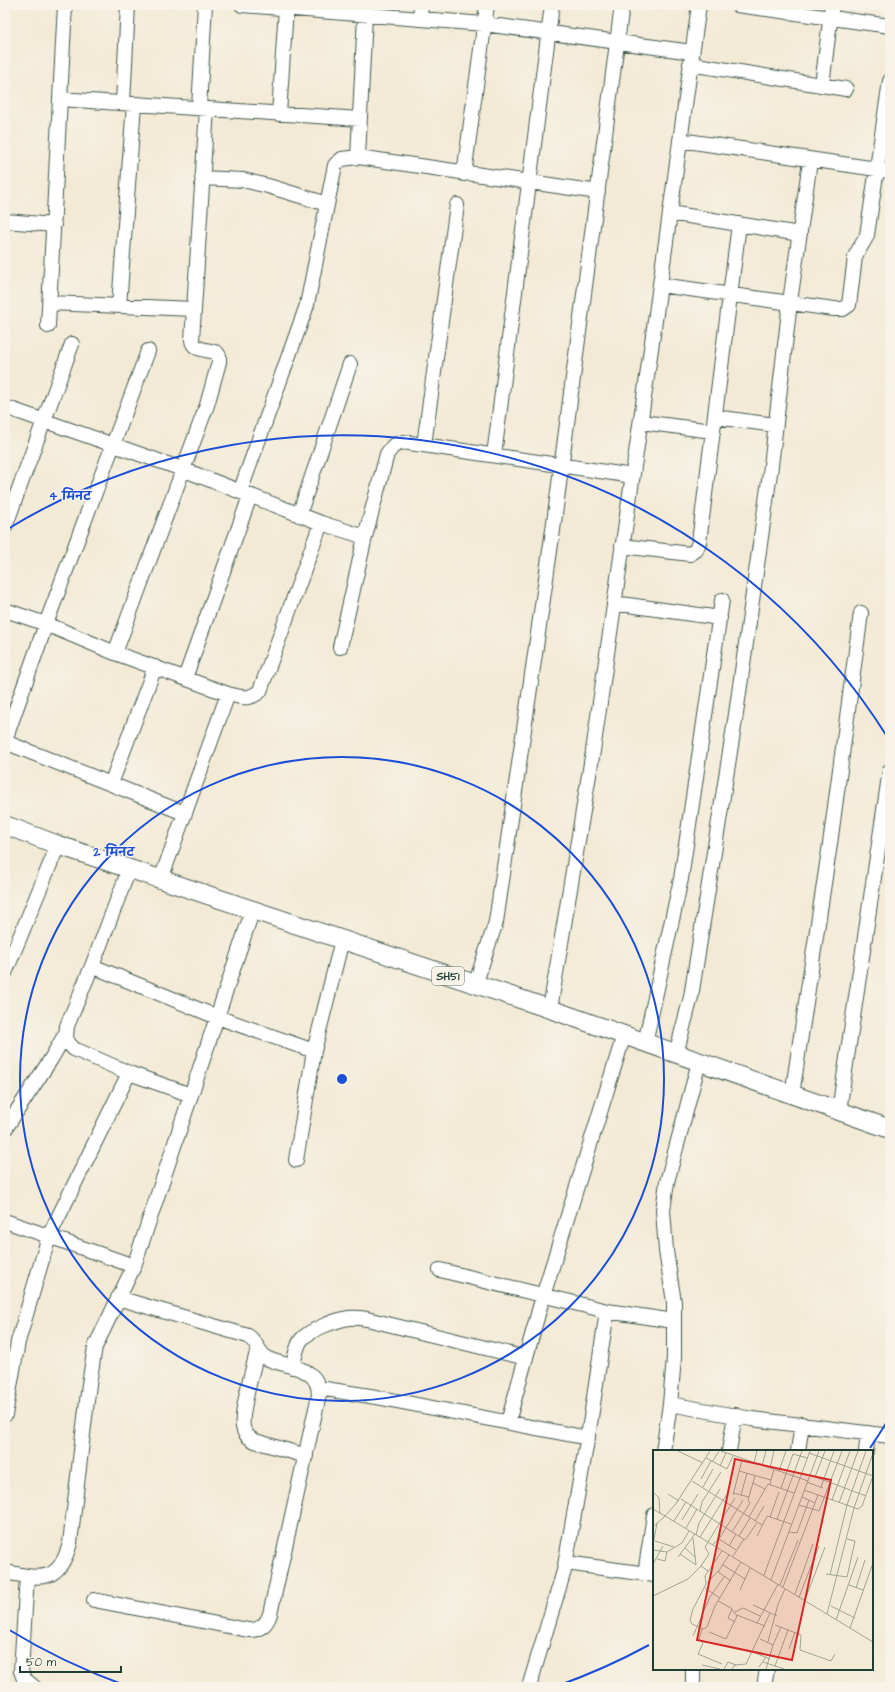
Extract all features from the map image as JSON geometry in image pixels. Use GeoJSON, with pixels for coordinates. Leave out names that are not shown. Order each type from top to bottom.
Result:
{"type":"FeatureCollection","features":[{"type":"Feature","properties":{"kind":"main road","name":"SH51"},"geometry":{"type":"LineString","coordinates":[[5,825],[624,1035],[890,1129]]}},
{"type":"Feature","properties":{"kind":"street"},"geometry":{"type":"LineString","coordinates":[[48,326],[65,5]]}},
{"type":"Feature","properties":{"kind":"street"},"geometry":{"type":"LineString","coordinates":[[119,306],[128,103],[128,5]]}},
{"type":"Feature","properties":{"kind":"street"},"geometry":{"type":"LineString","coordinates":[[115,653],[207,405],[219,362],[219,356],[217,353],[196,348],[193,345],[202,178],[205,5]]}},
{"type":"Feature","properties":{"kind":"street"},"geometry":{"type":"LineString","coordinates":[[250,5],[286,8],[329,8],[365,15],[421,12],[484,24],[617,42],[846,89]]}},
{"type":"Feature","properties":{"kind":"street"},"geometry":{"type":"LineString","coordinates":[[464,174],[487,5]]}},
{"type":"Feature","properties":{"kind":"street"},"geometry":{"type":"LineString","coordinates":[[494,454],[552,5]]}},
{"type":"Feature","properties":{"kind":"street"},"geometry":{"type":"LineString","coordinates":[[476,985],[496,922],[526,720],[622,5]]}},
{"type":"Feature","properties":{"kind":"street"},"geometry":{"type":"LineString","coordinates":[[550,1010],[593,751],[699,5]]}},
{"type":"Feature","properties":{"kind":"street"},"geometry":{"type":"LineString","coordinates":[[737,5],[831,12],[890,26]]}},
{"type":"Feature","properties":{"kind":"street"},"geometry":{"type":"LineString","coordinates":[[279,114],[286,8]]}},
{"type":"Feature","properties":{"kind":"street"},"geometry":{"type":"LineString","coordinates":[[822,85],[831,12]]}},
{"type":"Feature","properties":{"kind":"street"},"geometry":{"type":"LineString","coordinates":[[358,158],[365,15]]}},
{"type":"Feature","properties":{"kind":"street"},"geometry":{"type":"LineString","coordinates":[[660,285],[834,309],[843,309],[849,305],[855,257],[867,235],[883,171],[890,81]]}},
{"type":"Feature","properties":{"kind":"street"},"geometry":{"type":"LineString","coordinates":[[60,99],[360,120]]}},
{"type":"Feature","properties":{"kind":"street"},"geometry":{"type":"LineString","coordinates":[[680,140],[883,171]]}},
{"type":"Feature","properties":{"kind":"street"},"geometry":{"type":"LineString","coordinates":[[185,678],[307,305],[335,165],[342,159],[358,158],[598,192]]}},
{"type":"Feature","properties":{"kind":"street"},"geometry":{"type":"LineString","coordinates":[[676,1054],[691,997],[736,714],[810,161]]}},
{"type":"Feature","properties":{"kind":"street"},"geometry":{"type":"LineString","coordinates":[[202,178],[243,180],[327,204]]}},
{"type":"Feature","properties":{"kind":"street"},"geometry":{"type":"LineString","coordinates":[[424,445],[457,205]]}},
{"type":"Feature","properties":{"kind":"street"},"geometry":{"type":"LineString","coordinates":[[670,213],[800,234]]}},
{"type":"Feature","properties":{"kind":"street"},"geometry":{"type":"LineString","coordinates":[[5,221],[54,225]]}},
{"type":"Feature","properties":{"kind":"street"},"geometry":{"type":"LineString","coordinates":[[622,546],[690,554],[696,550],[699,542],[739,224]]}},
{"type":"Feature","properties":{"kind":"street"},"geometry":{"type":"LineString","coordinates":[[50,303],[194,309]]}},
{"type":"Feature","properties":{"kind":"street"},"geometry":{"type":"LineString","coordinates":[[5,526],[72,344]]}},
{"type":"Feature","properties":{"kind":"street"},"geometry":{"type":"LineString","coordinates":[[148,351],[46,624],[5,741],[184,813]]}},
{"type":"Feature","properties":{"kind":"street"},"geometry":{"type":"LineString","coordinates":[[299,515],[350,364]]}},
{"type":"Feature","properties":{"kind":"street"},"geometry":{"type":"LineString","coordinates":[[5,407],[44,422],[182,469],[321,524],[365,537]]}},
{"type":"Feature","properties":{"kind":"street"},"geometry":{"type":"LineString","coordinates":[[715,417],[775,425]]}},
{"type":"Feature","properties":{"kind":"street"},"geometry":{"type":"LineString","coordinates":[[640,422],[713,431]]}},
{"type":"Feature","properties":{"kind":"street"},"geometry":{"type":"LineString","coordinates":[[340,647],[365,537],[387,454],[394,446],[403,442],[494,454],[633,476]]}},
{"type":"Feature","properties":{"kind":"street"},"geometry":{"type":"LineString","coordinates":[[5,610],[46,624],[115,653],[228,694],[244,698],[253,697],[260,691],[321,524]]}},
{"type":"Feature","properties":{"kind":"street"},"geometry":{"type":"LineString","coordinates":[[645,1043],[681,879],[722,600]]}},
{"type":"Feature","properties":{"kind":"street"},"geometry":{"type":"LineString","coordinates":[[614,603],[720,618]]}},
{"type":"Feature","properties":{"kind":"street"},"geometry":{"type":"LineString","coordinates":[[792,1095],[830,844],[861,613]]}},
{"type":"Feature","properties":{"kind":"street"},"geometry":{"type":"LineString","coordinates":[[692,614],[717,634]]}},
{"type":"Feature","properties":{"kind":"street"},"geometry":{"type":"LineString","coordinates":[[111,784],[155,667]]}},
{"type":"Feature","properties":{"kind":"street"},"geometry":{"type":"LineString","coordinates":[[161,878],[228,694]]}},
{"type":"Feature","properties":{"kind":"street"},"geometry":{"type":"LineString","coordinates":[[839,1111],[890,770]]}},
{"type":"Feature","properties":{"kind":"street"},"geometry":{"type":"LineString","coordinates":[[5,973],[58,844]]}},
{"type":"Feature","properties":{"kind":"street"},"geometry":{"type":"LineString","coordinates":[[5,1129],[51,1059],[66,1033],[67,1026],[130,867]]}},
{"type":"Feature","properties":{"kind":"street"},"geometry":{"type":"LineString","coordinates":[[5,1572],[27,1577],[41,1577],[58,1570],[66,1556],[70,1543],[91,1365],[95,1347],[134,1266],[253,909]]}},
{"type":"Feature","properties":{"kind":"street"},"geometry":{"type":"LineString","coordinates":[[296,1160],[314,1051],[342,940]]}},
{"type":"Feature","properties":{"kind":"street"},"geometry":{"type":"LineString","coordinates":[[92,966],[217,1017],[314,1051]]}},
{"type":"Feature","properties":{"kind":"street"},"geometry":{"type":"LineString","coordinates":[[66,1033],[69,1044],[74,1049],[129,1073],[191,1095]]}},
{"type":"Feature","properties":{"kind":"street"},"geometry":{"type":"LineString","coordinates":[[508,1422],[543,1296],[624,1035]]}},
{"type":"Feature","properties":{"kind":"street"},"geometry":{"type":"LineString","coordinates":[[664,1450],[674,1358],[674,1302],[664,1239],[663,1210],[667,1182],[699,1062]]}},
{"type":"Feature","properties":{"kind":"street"},"geometry":{"type":"LineString","coordinates":[[5,1415],[18,1342],[49,1236],[129,1073]]}},
{"type":"Feature","properties":{"kind":"street"},"geometry":{"type":"LineString","coordinates":[[5,1221],[134,1266]]}},
{"type":"Feature","properties":{"kind":"street"},"geometry":{"type":"LineString","coordinates":[[440,1270],[607,1312],[674,1321]]}},
{"type":"Feature","properties":{"kind":"street"},"geometry":{"type":"LineString","coordinates":[[94,1600],[248,1630],[258,1629],[264,1625],[270,1614],[306,1456],[319,1388],[317,1382],[308,1372],[266,1358],[252,1338],[248,1336],[118,1298]]}},
{"type":"Feature","properties":{"kind":"street"},"geometry":{"type":"LineString","coordinates":[[529,1687],[566,1563],[588,1438],[607,1312]]}},
{"type":"Feature","properties":{"kind":"street"},"geometry":{"type":"LineString","coordinates":[[292,1367],[298,1345],[304,1336],[337,1321],[356,1318],[367,1319],[526,1358]]}},
{"type":"Feature","properties":{"kind":"street"},"geometry":{"type":"LineString","coordinates":[[258,1348],[243,1413],[243,1429],[250,1438],[255,1441],[306,1456]]}},
{"type":"Feature","properties":{"kind":"street"},"geometry":{"type":"LineString","coordinates":[[319,1388],[376,1397],[588,1438]]}},
{"type":"Feature","properties":{"kind":"street"},"geometry":{"type":"LineString","coordinates":[[670,1404],[735,1415],[890,1436]]}},
{"type":"Feature","properties":{"kind":"street"},"geometry":{"type":"LineString","coordinates":[[729,1450],[735,1415]]}},
{"type":"Feature","properties":{"kind":"street"},"geometry":{"type":"LineString","coordinates":[[798,1450],[802,1424]]}},
{"type":"Feature","properties":{"kind":"street"},"geometry":{"type":"LineString","coordinates":[[866,1450],[868,1433]]}},
{"type":"Feature","properties":{"kind":"street"},"geometry":{"type":"LineString","coordinates":[[566,1563],[650,1575],[653,1530]]}},
{"type":"Feature","properties":{"kind":"street"},"geometry":{"type":"LineString","coordinates":[[27,1577],[21,1671],[24,1679],[34,1687]]}},
{"type":"Feature","properties":{"kind":"street"},"geometry":{"type":"LineString","coordinates":[[693,1670],[693,1687]]}},
{"type":"Feature","properties":{"kind":"street"},"geometry":{"type":"LineString","coordinates":[[764,1687],[767,1670]]}}]}
